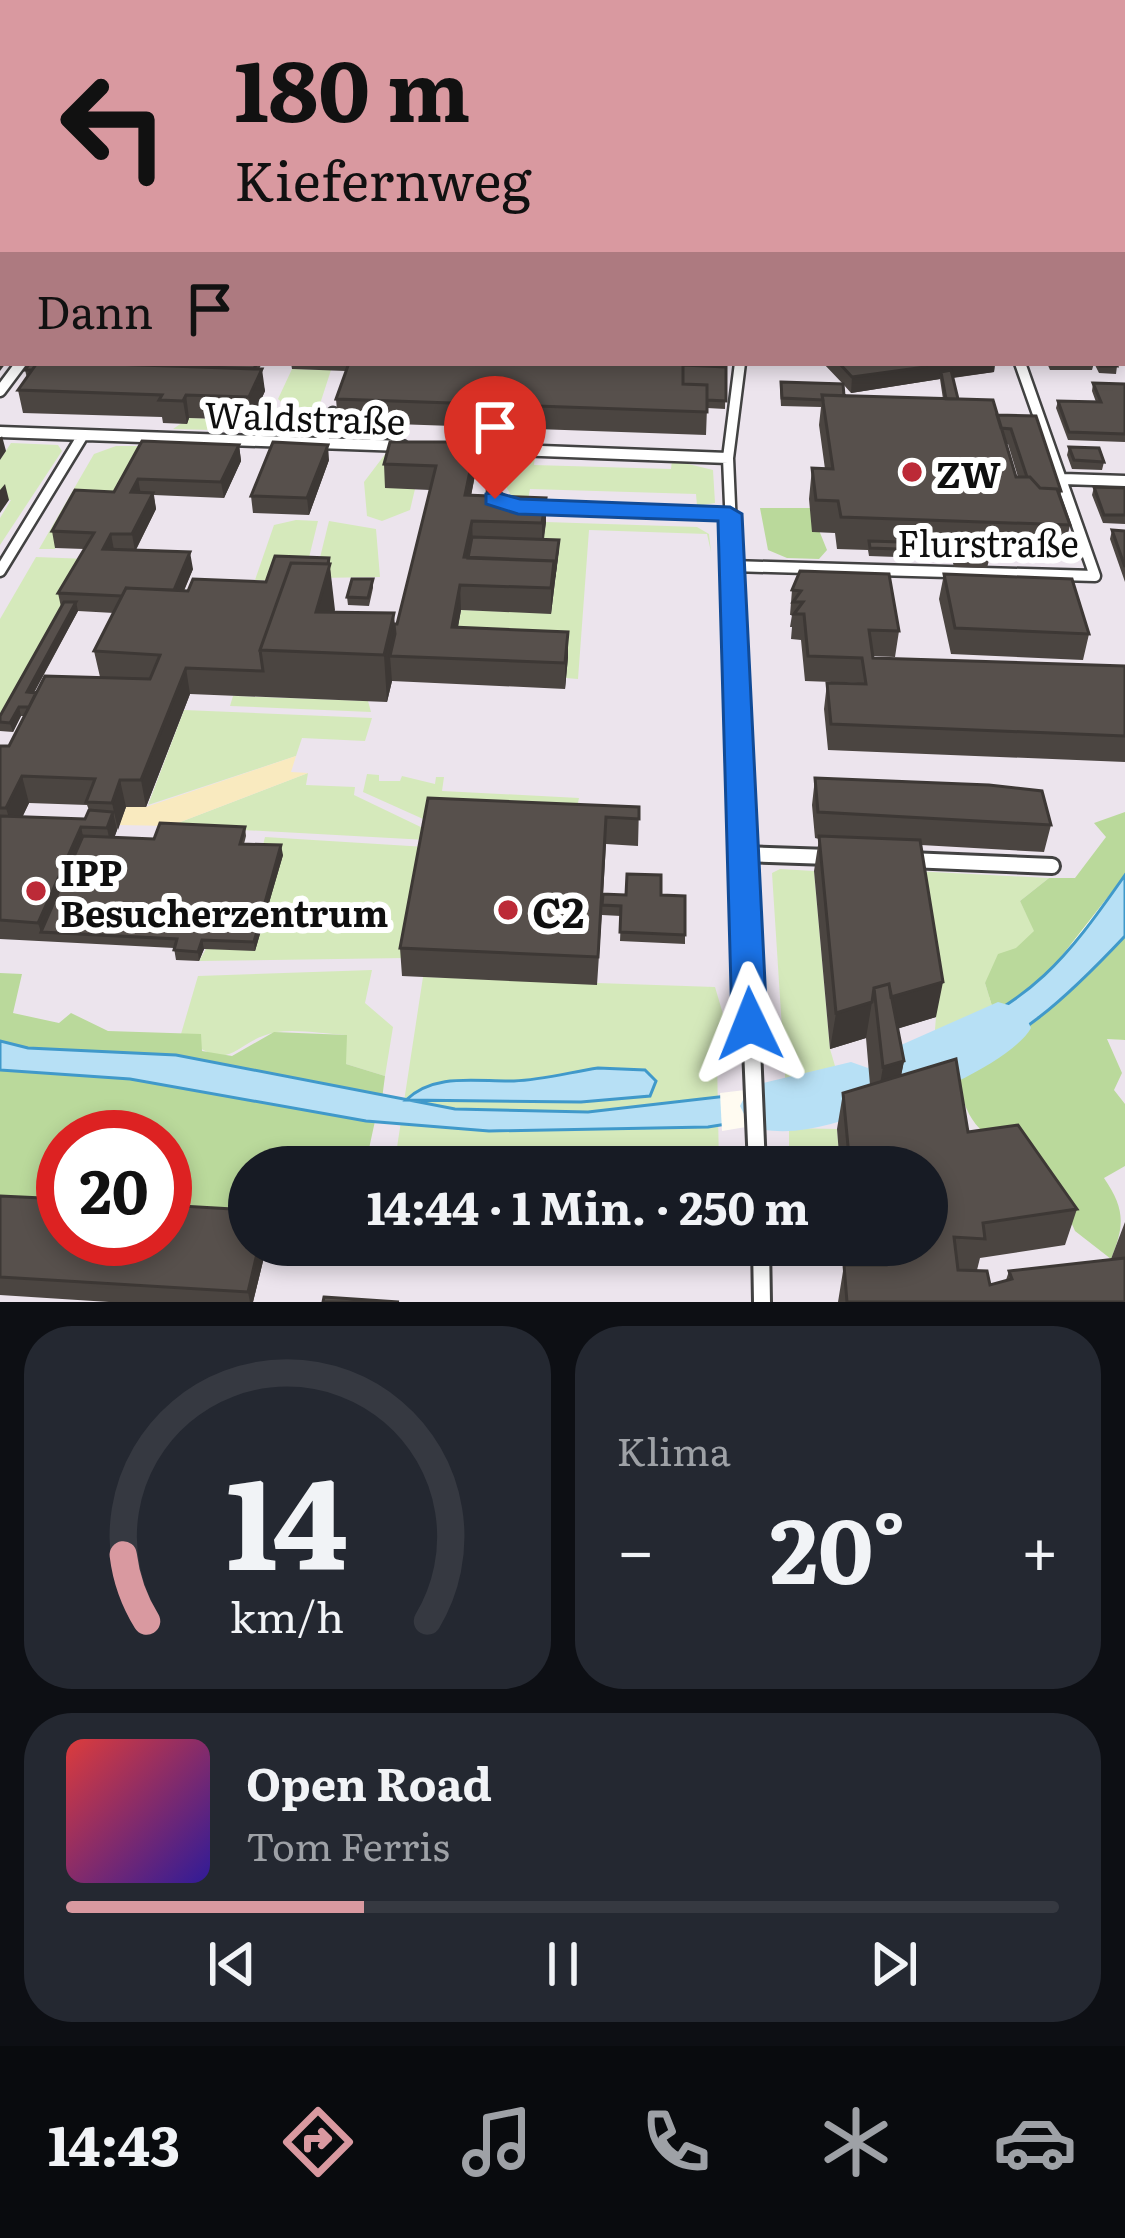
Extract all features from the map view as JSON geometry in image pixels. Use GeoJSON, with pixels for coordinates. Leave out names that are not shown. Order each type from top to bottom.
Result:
{"type":"FeatureCollection","features":[{"type":"Feature","properties":{"kind":"lane"},"geometry":{"type":"LineString","coordinates":[[0,391],[19,366]]}},
{"type":"Feature","properties":{"kind":"lane"},"geometry":{"type":"LineString","coordinates":[[740,366],[728,458],[756,1146]]}},
{"type":"Feature","properties":{"kind":"lane","name":"Flurstraße"},"geometry":{"type":"LineString","coordinates":[[732,566],[1095,576],[1021,366]]}},
{"type":"Feature","properties":{"kind":"lane"},"geometry":{"type":"LineString","coordinates":[[322,443],[342,390]]}},
{"type":"Feature","properties":{"kind":"lane","name":"Waldstraße"},"geometry":{"type":"LineString","coordinates":[[0,432],[429,447]]}},
{"type":"Feature","properties":{"kind":"lane"},"geometry":{"type":"LineString","coordinates":[[0,571],[83,435]]}},
{"type":"Feature","properties":{"kind":"lane","name":"Waldstraße"},"geometry":{"type":"LineString","coordinates":[[451,448],[728,458]]}},
{"type":"Feature","properties":{"kind":"lane"},"geometry":{"type":"LineString","coordinates":[[495,449],[493,495],[504,504],[730,514]]}},
{"type":"Feature","properties":{"kind":"lane"},"geometry":{"type":"LineString","coordinates":[[1063,479],[1125,481]]}},
{"type":"Feature","properties":{"kind":"lane"},"geometry":{"type":"LineString","coordinates":[[743,854],[854,858]]}},
{"type":"Feature","properties":{"kind":"lane"},"geometry":{"type":"LineString","coordinates":[[899,860],[1052,866]]}},
{"type":"Feature","properties":{"kind":"lane"},"geometry":{"type":"LineString","coordinates":[[761,1266],[761,1302]]}},
{"type":"Feature","properties":{"kind":"shaded area"},"geometry":{"type":"Polygon","coordinates":[[[0,366],[1125,366],[1125,846],[964,1024],[1125,1040],[1125,1302],[0,1302],[0,366]]]}},
{"type":"Feature","properties":{"kind":"green space"},"geometry":{"type":"Polygon","coordinates":[[[292,369],[331,370],[319,407],[287,407],[278,399],[292,369]]]}},
{"type":"Feature","properties":{"kind":"green space"},"geometry":{"type":"Polygon","coordinates":[[[255,412],[283,414],[302,432],[173,429],[189,418],[251,420],[255,412]]]}},
{"type":"Feature","properties":{"kind":"green space"},"geometry":{"type":"Polygon","coordinates":[[[11,443],[58,445],[62,451],[0,545],[0,518],[11,500],[0,499],[0,460],[11,443]]]}},
{"type":"Feature","properties":{"kind":"green space"},"geometry":{"type":"Polygon","coordinates":[[[116,446],[161,446],[117,508],[79,507],[55,549],[39,549],[94,454],[116,446]]]}},
{"type":"Feature","properties":{"kind":"green space"},"geometry":{"type":"Polygon","coordinates":[[[386,453],[469,456],[477,465],[466,465],[415,489],[410,510],[382,521],[367,516],[364,482],[386,453]]]}},
{"type":"Feature","properties":{"kind":"green space"},"geometry":{"type":"Polygon","coordinates":[[[535,455],[534,465],[671,469],[672,460],[713,470],[715,503],[697,506],[696,494],[530,489],[528,500],[512,497],[505,485],[511,461],[535,455]]]}},
{"type":"Feature","properties":{"kind":"green space"},"geometry":{"type":"Polygon","coordinates":[[[760,508],[810,508],[827,550],[819,559],[787,558],[768,550],[760,508]]]}},
{"type":"Feature","properties":{"kind":"green space"},"geometry":{"type":"Polygon","coordinates":[[[318,521],[303,582],[255,580],[274,525],[318,521]]]}},
{"type":"Feature","properties":{"kind":"green space"},"geometry":{"type":"Polygon","coordinates":[[[329,521],[376,529],[380,577],[315,578],[329,521]]]}},
{"type":"Feature","properties":{"kind":"green space"},"geometry":{"type":"Polygon","coordinates":[[[546,522],[697,527],[709,534],[711,552],[707,534],[589,530],[578,679],[566,678],[567,657],[453,653],[461,610],[551,613],[559,549],[542,547],[546,522]]]}},
{"type":"Feature","properties":{"kind":"green space"},"geometry":{"type":"Polygon","coordinates":[[[36,557],[88,559],[0,722],[0,619],[36,557]]]}},
{"type":"Feature","properties":{"kind":"green space"},"geometry":{"type":"Polygon","coordinates":[[[233,696],[368,701],[371,712],[230,706],[233,696]]]}},
{"type":"Feature","properties":{"kind":"green space"},"geometry":{"type":"Polygon","coordinates":[[[184,710],[372,718],[365,741],[302,738],[296,756],[148,805],[184,710]]]}},
{"type":"Feature","properties":{"kind":"green space"},"geometry":{"type":"Polygon","coordinates":[[[308,773],[306,785],[355,787],[354,795],[429,831],[427,840],[170,826],[308,773]]]}},
{"type":"Feature","properties":{"kind":"green space"},"geometry":{"type":"Polygon","coordinates":[[[367,774],[379,775],[379,781],[400,781],[402,776],[435,784],[436,777],[444,777],[442,791],[579,798],[573,827],[432,823],[363,792],[367,774]]]}},
{"type":"Feature","properties":{"kind":"green space"},"geometry":{"type":"Polygon","coordinates":[[[1125,812],[1125,875],[1039,985],[995,1016],[985,983],[998,954],[1016,948],[1034,931],[1020,901],[1049,878],[1075,878],[1106,837],[1094,823],[1125,812]]]}},
{"type":"Feature","properties":{"kind":"green space"},"geometry":{"type":"Polygon","coordinates":[[[265,837],[426,847],[405,958],[199,961],[261,853],[265,837]]]}},
{"type":"Feature","properties":{"kind":"green space"},"geometry":{"type":"Polygon","coordinates":[[[780,869],[814,871],[830,1049],[840,1083],[786,1091],[772,873],[780,869]]]}},
{"type":"Feature","properties":{"kind":"green space"},"geometry":{"type":"Polygon","coordinates":[[[914,871],[1049,878],[1020,901],[1035,931],[985,983],[995,1016],[934,1042],[936,1017],[914,871]]]}},
{"type":"Feature","properties":{"kind":"green space"},"geometry":{"type":"Polygon","coordinates":[[[1125,936],[1125,1040],[1107,1039],[1122,1073],[1114,1090],[1125,1104],[1125,1166],[1104,1178],[1121,1217],[1111,1259],[1075,1231],[1046,1165],[995,1141],[973,1121],[957,1068],[1005,1042],[1047,1011],[1125,936]]]}},
{"type":"Feature","properties":{"kind":"green space"},"geometry":{"type":"Polygon","coordinates":[[[372,970],[365,1003],[393,1027],[385,1076],[346,1064],[346,1035],[277,1032],[223,1055],[198,1047],[181,1034],[198,976],[372,970]]]}},
{"type":"Feature","properties":{"kind":"green space"},"geometry":{"type":"Polygon","coordinates":[[[0,973],[22,974],[13,1013],[59,1023],[71,1013],[108,1031],[201,1034],[202,1051],[232,1056],[274,1032],[347,1035],[346,1064],[385,1076],[382,1099],[176,1055],[28,1048],[0,1041],[0,973]]]}},
{"type":"Feature","properties":{"kind":"green space"},"geometry":{"type":"Polygon","coordinates":[[[423,977],[715,987],[723,1014],[717,1058],[719,1146],[397,1146],[423,977]]]}},
{"type":"Feature","properties":{"kind":"green space"},"geometry":{"type":"Polygon","coordinates":[[[0,1070],[130,1079],[375,1121],[370,1146],[228,1146],[228,1208],[192,1207],[192,1110],[36,1110],[36,1197],[0,1195],[0,1070]]]}},
{"type":"Feature","properties":{"kind":"green space"},"geometry":{"type":"Polygon","coordinates":[[[789,1128],[837,1129],[838,1146],[789,1146],[789,1128]]]}},
{"type":"Feature","properties":{"kind":"sand"},"geometry":{"type":"Polygon","coordinates":[[[296,756],[291,772],[308,773],[170,826],[119,825],[126,807],[146,807],[296,756]]]}},
{"type":"Feature","properties":{"kind":"water"},"geometry":{"type":"Polygon","coordinates":[[[1125,875],[1125,936],[1040,1017],[939,1077],[934,1042],[997,1010],[1044,975],[1125,875]]]}},
{"type":"Feature","properties":{"kind":"water"},"geometry":{"type":"Polygon","coordinates":[[[0,1041],[28,1048],[176,1055],[455,1109],[588,1112],[840,1083],[840,1106],[708,1127],[489,1131],[366,1121],[130,1079],[0,1070],[0,1041]]]}},
{"type":"Feature","properties":{"kind":"water"},"geometry":{"type":"Polygon","coordinates":[[[598,1068],[645,1070],[656,1081],[650,1096],[581,1102],[406,1100],[443,1082],[525,1080],[598,1068]]]}},
{"type":"Feature","properties":{"kind":"pier"},"geometry":{"type":"Polygon","coordinates":[[[786,1085],[789,1120],[722,1131],[720,1093],[786,1085]]]}},
{"type":"Feature","properties":{"kind":"building"},"geometry":{"type":"Polygon","coordinates":[[[35,366],[262,369],[249,397],[186,395],[183,401],[159,400],[162,395],[18,390],[35,366]]]}},
{"type":"Feature","properties":{"kind":"building"},"geometry":{"type":"Polygon","coordinates":[[[168,366],[256,366],[254,369],[168,366]]]}},
{"type":"Feature","properties":{"kind":"building"},"geometry":{"type":"Polygon","coordinates":[[[348,366],[683,366],[683,384],[707,385],[707,412],[336,399],[348,366]]]}},
{"type":"Feature","properties":{"kind":"building"},"geometry":{"type":"Polygon","coordinates":[[[683,366],[726,367],[726,401],[707,400],[707,385],[683,384],[683,366]]]}},
{"type":"Feature","properties":{"kind":"building"},"geometry":{"type":"Polygon","coordinates":[[[842,366],[925,367],[852,377],[842,366]]]}},
{"type":"Feature","properties":{"kind":"building"},"geometry":{"type":"Polygon","coordinates":[[[951,370],[958,399],[946,399],[941,372],[951,370]]]}},
{"type":"Feature","properties":{"kind":"building"},"geometry":{"type":"Polygon","coordinates":[[[781,382],[843,384],[844,396],[782,398],[781,382]]]}},
{"type":"Feature","properties":{"kind":"building"},"geometry":{"type":"Polygon","coordinates":[[[1093,383],[1125,384],[1125,434],[1069,432],[1058,401],[1101,402],[1093,383]]]}},
{"type":"Feature","properties":{"kind":"building","name":"ZW"},"geometry":{"type":"Polygon","coordinates":[[[822,395],[993,400],[1016,477],[1030,477],[1040,488],[1057,489],[1070,525],[841,517],[838,501],[816,500],[812,468],[833,469],[822,395]]]}},
{"type":"Feature","properties":{"kind":"building"},"geometry":{"type":"Polygon","coordinates":[[[997,415],[1036,416],[1061,491],[1040,488],[1027,477],[1011,429],[1001,428],[997,415]]]}},
{"type":"Feature","properties":{"kind":"building"},"geometry":{"type":"Polygon","coordinates":[[[142,441],[239,445],[221,482],[138,479],[131,492],[153,493],[132,534],[111,534],[103,549],[190,552],[174,590],[126,588],[122,596],[58,593],[94,533],[52,531],[75,490],[114,492],[142,441]]]}},
{"type":"Feature","properties":{"kind":"building"},"geometry":{"type":"Polygon","coordinates":[[[273,442],[328,445],[307,498],[251,496],[273,442]]]}},
{"type":"Feature","properties":{"kind":"building"},"geometry":{"type":"Polygon","coordinates":[[[390,442],[476,442],[465,495],[546,498],[542,523],[472,521],[464,557],[554,561],[551,588],[460,585],[452,627],[568,632],[565,663],[390,656],[394,624],[436,466],[384,464],[390,442]]]}},
{"type":"Feature","properties":{"kind":"building"},"geometry":{"type":"Polygon","coordinates":[[[1069,447],[1099,448],[1104,462],[1074,460],[1069,447]]]}},
{"type":"Feature","properties":{"kind":"building"},"geometry":{"type":"Polygon","coordinates":[[[1094,487],[1125,488],[1125,515],[1104,515],[1094,487]]]}},
{"type":"Feature","properties":{"kind":"building"},"geometry":{"type":"Polygon","coordinates":[[[1112,530],[1125,531],[1125,567],[1112,530]]]}},
{"type":"Feature","properties":{"kind":"building"},"geometry":{"type":"Polygon","coordinates":[[[472,537],[559,540],[554,577],[554,561],[468,558],[472,537]]]}},
{"type":"Feature","properties":{"kind":"building"},"geometry":{"type":"Polygon","coordinates":[[[869,541],[996,545],[997,552],[987,551],[989,560],[955,559],[954,551],[870,548],[869,541]]]}},
{"type":"Feature","properties":{"kind":"building"},"geometry":{"type":"Polygon","coordinates":[[[275,556],[329,558],[328,564],[291,563],[260,650],[263,671],[186,668],[141,780],[120,780],[112,803],[86,802],[95,779],[22,776],[6,808],[0,808],[0,746],[9,746],[45,676],[150,679],[160,655],[94,651],[126,588],[188,591],[193,579],[266,582],[275,556]]]}},
{"type":"Feature","properties":{"kind":"building"},"geometry":{"type":"Polygon","coordinates":[[[291,563],[330,564],[316,612],[394,613],[384,655],[260,650],[291,563]]]}},
{"type":"Feature","properties":{"kind":"building"},"geometry":{"type":"Polygon","coordinates":[[[800,571],[889,574],[899,631],[869,630],[873,658],[1125,666],[1125,736],[831,724],[827,683],[866,684],[862,658],[808,656],[804,614],[794,614],[803,602],[793,602],[801,591],[792,590],[800,571]]]}},
{"type":"Feature","properties":{"kind":"building"},"geometry":{"type":"Polygon","coordinates":[[[944,574],[1072,579],[1089,634],[955,628],[944,574]]]}},
{"type":"Feature","properties":{"kind":"building"},"geometry":{"type":"Polygon","coordinates":[[[352,579],[373,579],[368,598],[347,597],[352,579]]]}},
{"type":"Feature","properties":{"kind":"building"},"geometry":{"type":"Polygon","coordinates":[[[64,602],[76,602],[27,692],[36,693],[29,707],[19,707],[10,723],[0,722],[0,716],[64,602]]]}},
{"type":"Feature","properties":{"kind":"building"},"geometry":{"type":"Polygon","coordinates":[[[815,778],[1042,791],[1051,825],[818,812],[815,778]]]}},
{"type":"Feature","properties":{"kind":"building","name":"C2"},"geometry":{"type":"Polygon","coordinates":[[[428,798],[639,807],[639,819],[606,817],[598,957],[400,948],[428,798]]]}},
{"type":"Feature","properties":{"kind":"building"},"geometry":{"type":"Polygon","coordinates":[[[89,810],[113,812],[107,828],[81,827],[38,923],[0,920],[0,816],[85,819],[89,810]]]}},
{"type":"Feature","properties":{"kind":"building"},"geometry":{"type":"Polygon","coordinates":[[[160,823],[245,827],[240,844],[281,845],[254,942],[202,940],[198,952],[174,950],[177,939],[41,932],[83,836],[154,839],[160,823]]]}},
{"type":"Feature","properties":{"kind":"building"},"geometry":{"type":"Polygon","coordinates":[[[819,836],[920,840],[943,982],[891,997],[889,984],[874,988],[872,1002],[836,1013],[819,836]]]}},
{"type":"Feature","properties":{"kind":"building"},"geometry":{"type":"Polygon","coordinates":[[[627,874],[661,875],[661,895],[685,896],[685,935],[620,932],[621,906],[602,905],[603,894],[626,895],[627,874]]]}},
{"type":"Feature","properties":{"kind":"building"},"geometry":{"type":"Polygon","coordinates":[[[889,984],[904,1061],[883,1067],[874,988],[889,984]]]}},
{"type":"Feature","properties":{"kind":"building"},"geometry":{"type":"Polygon","coordinates":[[[956,1059],[968,1132],[1018,1125],[1077,1209],[983,1223],[985,1239],[954,1237],[958,1270],[987,1271],[990,1285],[1012,1279],[1009,1271],[1125,1258],[1125,1302],[847,1302],[844,1266],[948,1266],[948,1146],[848,1146],[843,1093],[956,1059]]]}},
{"type":"Feature","properties":{"kind":"building"},"geometry":{"type":"Polygon","coordinates":[[[0,1196],[36,1198],[36,1266],[192,1266],[192,1207],[228,1209],[228,1266],[254,1266],[248,1292],[0,1277],[0,1196]]]}},
{"type":"Feature","properties":{"kind":"building"},"geometry":{"type":"Polygon","coordinates":[[[324,1297],[399,1302],[323,1302],[324,1297]]]}},
{"type":"Feature","properties":{"kind":"waterway"},"geometry":{"type":"LineString","coordinates":[[898,1077],[998,1028]]}},
{"type":"Feature","properties":{"kind":"waterway"},"geometry":{"type":"LineString","coordinates":[[775,1106],[851,1090]]}},
{"type":"Feature","properties":{"kind":"place","name":"ZW"},"geometry":{"type":"Point","coordinates":[912,472]}},
{"type":"Feature","properties":{"kind":"place","name":"IPP Besucherzentrum"},"geometry":{"type":"Point","coordinates":[36,891]}},
{"type":"Feature","properties":{"kind":"place","name":"C2"},"geometry":{"type":"Point","coordinates":[508,910]}},
{"type":"Feature","properties":{"kind":"route"},"geometry":{"type":"LineString","coordinates":[[495,499],[518,506],[730,514],[750,1024]]}}]}
